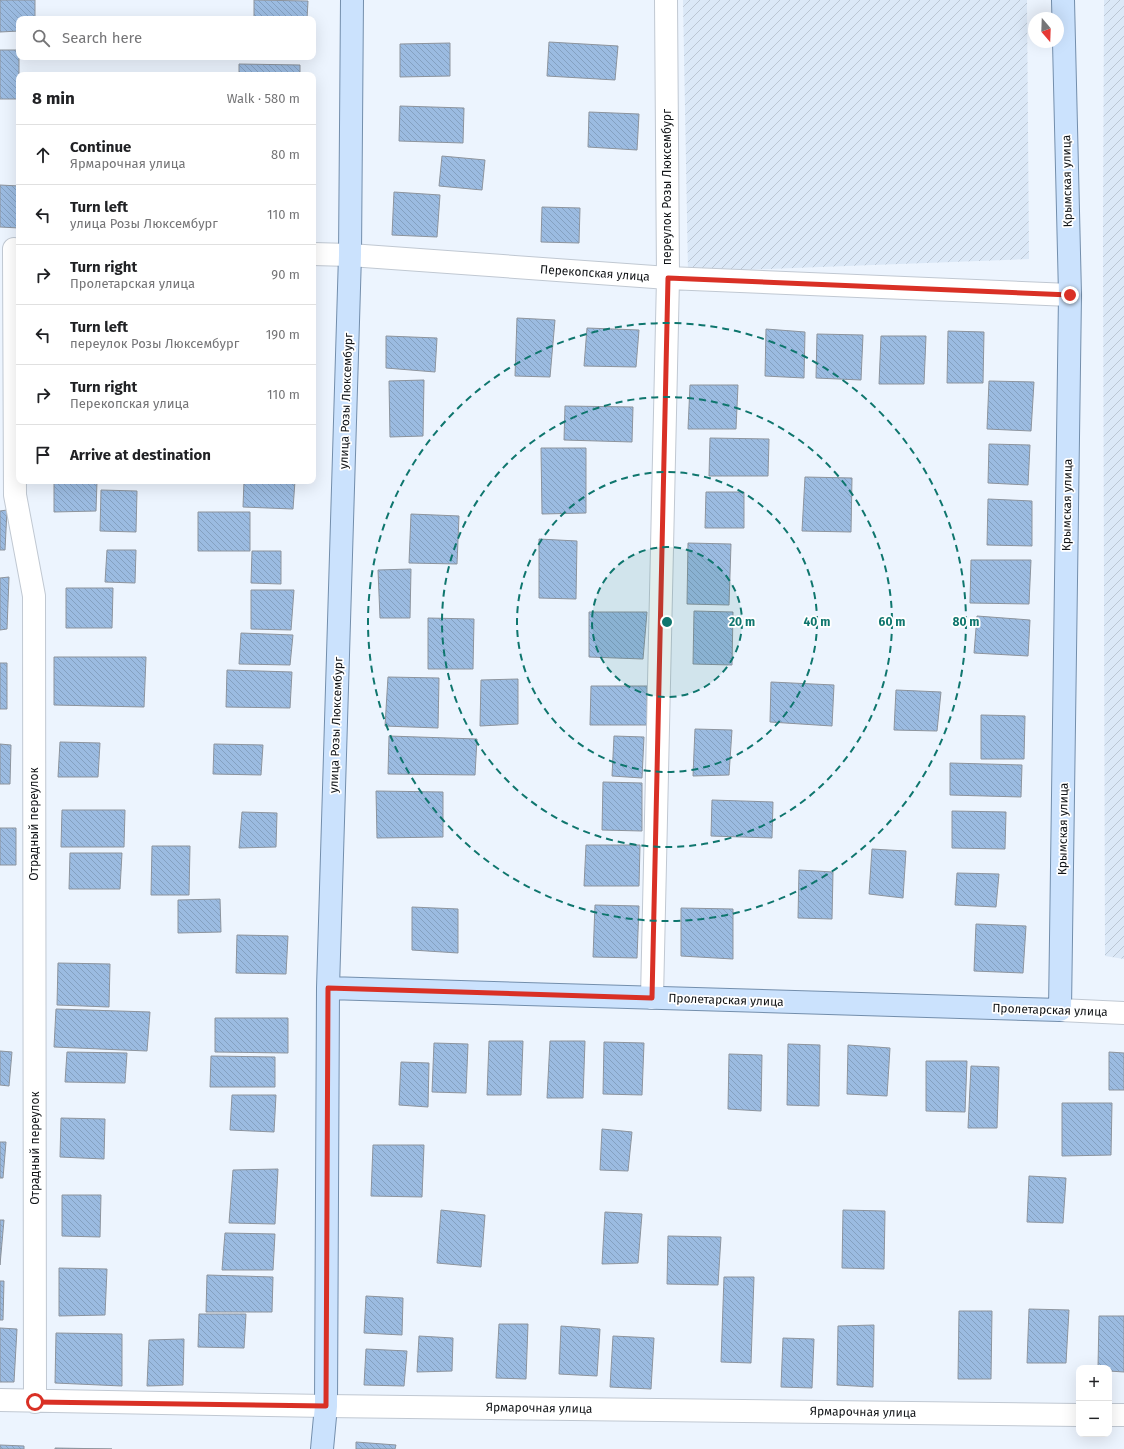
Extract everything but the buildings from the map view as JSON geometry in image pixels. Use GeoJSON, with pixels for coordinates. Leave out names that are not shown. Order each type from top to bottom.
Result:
{"type":"FeatureCollection","features":[{"type":"Feature","properties":{"kind":"main road","name":"улица Розы Люксембург"},"geometry":{"type":"LineString","coordinates":[[322,1449],[326,1406],[328,988],[350,254],[352,0]]}},
{"type":"Feature","properties":{"kind":"main road","name":"Крымская улица"},"geometry":{"type":"LineString","coordinates":[[1060,1010],[1070,295],[1063,0]]}},
{"type":"Feature","properties":{"kind":"main road","name":"Пролетарская улица"},"geometry":{"type":"LineString","coordinates":[[328,988],[1060,1010]]}},
{"type":"Feature","properties":{"kind":"street","name":"переулок Розы Люксембург"},"geometry":{"type":"LineString","coordinates":[[652,998],[668,278],[666,0]]}},
{"type":"Feature","properties":{"kind":"street","name":"Отрадный переулок"},"geometry":{"type":"LineString","coordinates":[[11,249],[15,495],[34,596],[35,1402]]}},
{"type":"Feature","properties":{"kind":"street","name":"Перекопская улица"},"geometry":{"type":"LineString","coordinates":[[316,254],[350,254],[668,278],[1070,295]]}},
{"type":"Feature","properties":{"kind":"street","name":"Пролетарская улица"},"geometry":{"type":"LineString","coordinates":[[1060,1010],[1124,1013]]}},
{"type":"Feature","properties":{"kind":"street","name":"Ярмарочная улица"},"geometry":{"type":"LineString","coordinates":[[0,1400],[35,1402],[1076,1415]]}},
{"type":"Feature","properties":{"kind":"street"},"geometry":{"type":"LineString","coordinates":[[1112,1415],[1124,1415]]}},
{"type":"Feature","properties":{"kind":"shaded area"},"geometry":{"type":"Polygon","coordinates":[[[683,0],[1027,0],[1029,259],[688,272],[683,0]]]}},
{"type":"Feature","properties":{"kind":"shaded area"},"geometry":{"type":"Polygon","coordinates":[[[1104,0],[1124,0],[1124,959],[1105,956],[1103,234],[1104,0]]]}},
{"type":"Feature","properties":{"kind":"route"},"geometry":{"type":"LineString","coordinates":[[35,1402],[326,1406],[328,988],[652,998],[668,278],[1070,295]]}}]}
